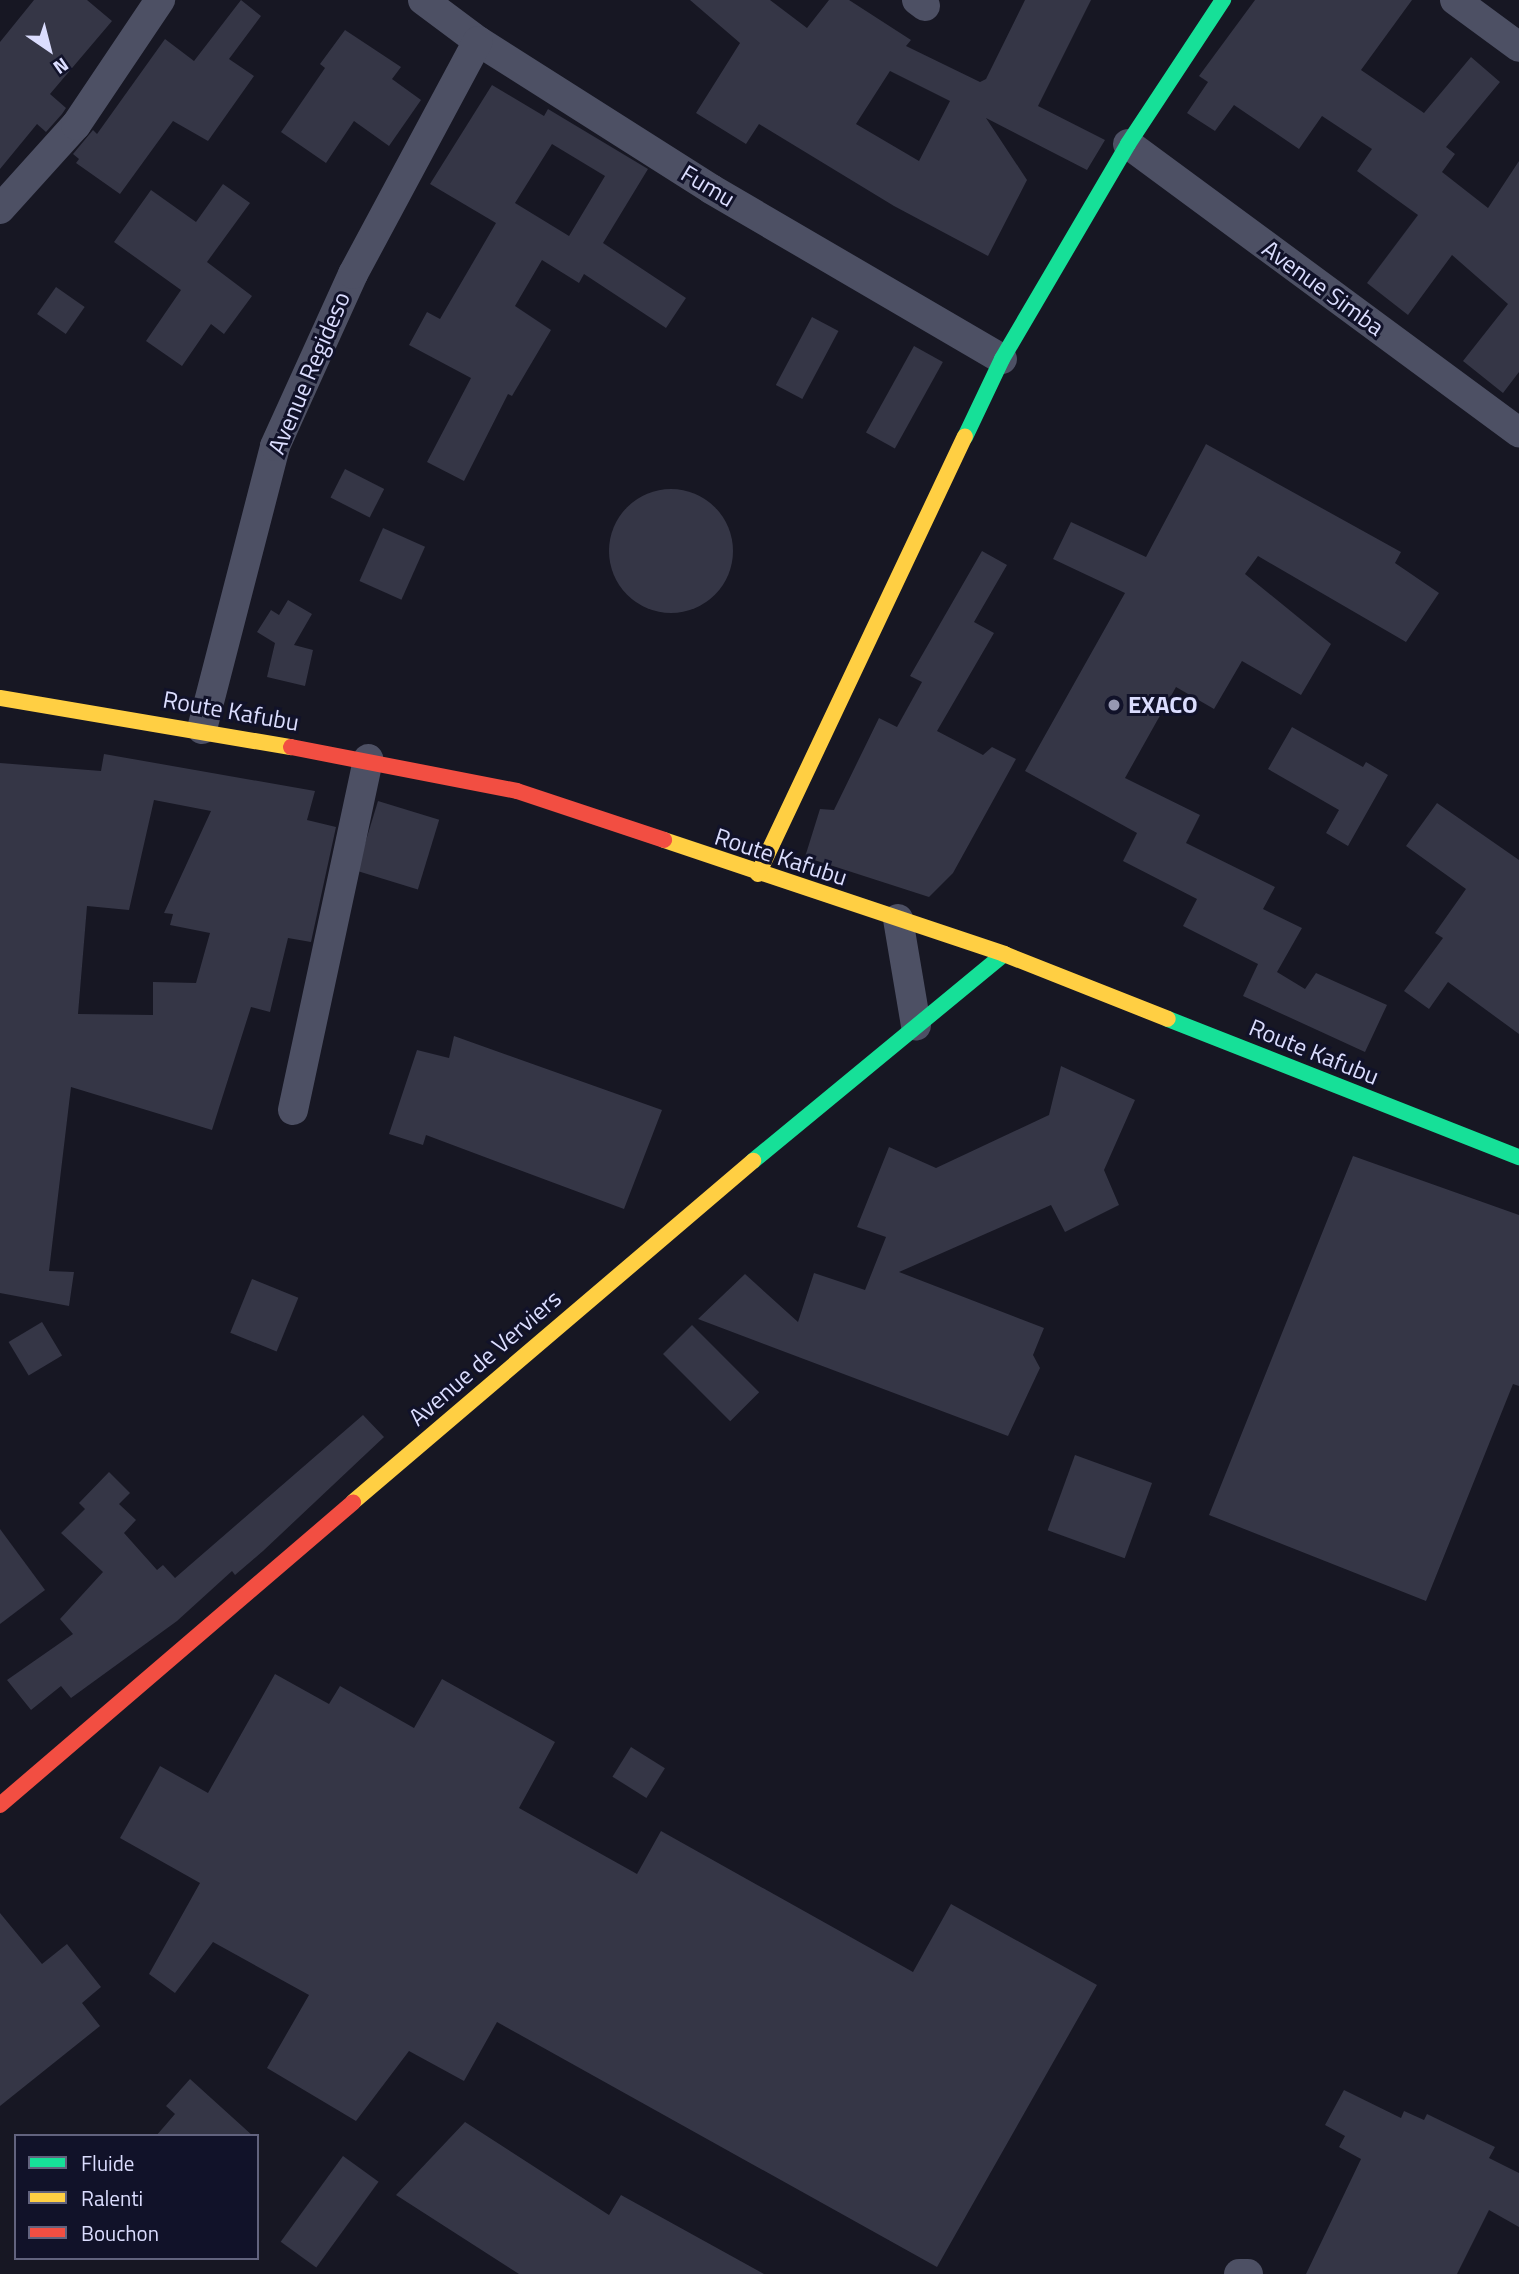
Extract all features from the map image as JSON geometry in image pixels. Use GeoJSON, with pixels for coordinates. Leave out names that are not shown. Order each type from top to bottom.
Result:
{"type":"FeatureCollection","features":[{"type":"Feature","properties":{"kind":"street"},"geometry":{"type":"LineString","coordinates":[[0,209],[76,125],[160,0]]}},
{"type":"Feature","properties":{"kind":"street","name":"Fumu"},"geometry":{"type":"LineString","coordinates":[[423,0],[478,41],[711,189],[1002,359]]}},
{"type":"Feature","properties":{"kind":"street"},"geometry":{"type":"LineString","coordinates":[[758,874],[1002,359],[1128,144],[1223,0]]}},
{"type":"Feature","properties":{"kind":"street"},"geometry":{"type":"LineString","coordinates":[[1455,0],[1519,47]]}},
{"type":"Feature","properties":{"kind":"street","name":"Avenue Regideso"},"geometry":{"type":"LineString","coordinates":[[202,729],[275,446],[353,274],[478,41]]}},
{"type":"Feature","properties":{"kind":"street","name":"Avenue Simba"},"geometry":{"type":"LineString","coordinates":[[1128,144],[1519,432]]}},
{"type":"Feature","properties":{"kind":"street","name":"Route Kafubu"},"geometry":{"type":"LineString","coordinates":[[0,698],[202,729],[368,759],[517,791],[758,874],[1004,954],[1519,1157]]}},
{"type":"Feature","properties":{"kind":"street"},"geometry":{"type":"LineString","coordinates":[[293,1110],[368,759]]}},
{"type":"Feature","properties":{"kind":"street"},"geometry":{"type":"LineString","coordinates":[[898,919],[916,1025]]}},
{"type":"Feature","properties":{"kind":"street","name":"Avenue de Verviers"},"geometry":{"type":"LineString","coordinates":[[0,1805],[673,1227],[1004,954]]}},
{"type":"Feature","properties":{"kind":"street"},"geometry":{"type":"LineString","coordinates":[[1239,2274],[1248,2274]]}},
{"type":"Feature","properties":{"kind":"building"},"geometry":{"type":"Polygon","coordinates":[[[34,0],[87,0],[112,21],[50,94],[66,108],[62,114],[46,132],[37,124],[0,169],[0,42],[34,0]]]}},
{"type":"Feature","properties":{"kind":"building"},"geometry":{"type":"Polygon","coordinates":[[[241,0],[261,16],[229,59],[254,76],[208,141],[173,121],[120,194],[76,163],[79,159],[73,154],[93,130],[97,134],[165,39],[194,61],[241,0]]]}},
{"type":"Feature","properties":{"kind":"building"},"geometry":{"type":"Polygon","coordinates":[[[690,0],[770,0],[807,28],[829,0],[849,0],[911,40],[906,46],[980,82],[986,79],[1025,0],[1091,0],[1038,106],[1105,140],[1087,170],[986,118],[1027,180],[988,256],[894,206],[759,124],[746,144],[696,113],[740,43],[690,0]],[[890,71],[856,124],[919,161],[950,101],[890,71]]]}},
{"type":"Feature","properties":{"kind":"building"},"geometry":{"type":"Polygon","coordinates":[[[1255,0],[1412,0],[1361,70],[1424,113],[1471,57],[1500,82],[1446,147],[1455,154],[1442,172],[1488,208],[1519,161],[1519,372],[1503,393],[1463,361],[1508,304],[1452,255],[1408,315],[1367,283],[1418,215],[1357,171],[1372,149],[1322,116],[1299,149],[1234,105],[1215,131],[1187,113],[1208,82],[1199,76],[1255,0]]]}},
{"type":"Feature","properties":{"kind":"building"},"geometry":{"type":"Polygon","coordinates":[[[345,30],[401,67],[392,79],[421,100],[389,146],[354,121],[326,163],[281,132],[325,68],[320,64],[345,30]]]}},
{"type":"Feature","properties":{"kind":"building"},"geometry":{"type":"Polygon","coordinates":[[[492,85],[544,116],[548,109],[648,169],[603,243],[686,298],[666,328],[584,274],[579,283],[542,260],[515,306],[551,330],[512,396],[508,394],[464,481],[427,462],[471,378],[409,345],[427,312],[440,319],[496,223],[430,184],[492,85]],[[552,144],[515,203],[569,236],[605,176],[552,144]]]}},
{"type":"Feature","properties":{"kind":"building"},"geometry":{"type":"Polygon","coordinates":[[[223,184],[250,203],[207,262],[252,296],[224,334],[211,324],[182,366],[146,341],[181,290],[114,242],[151,190],[196,222],[223,184]]]}},
{"type":"Feature","properties":{"kind":"building"},"geometry":{"type":"Polygon","coordinates":[[[56,287],[85,307],[66,334],[37,314],[56,287]]]}},
{"type":"Feature","properties":{"kind":"building"},"geometry":{"type":"Polygon","coordinates":[[[812,317],[838,331],[802,399],[776,385],[812,317]]]}},
{"type":"Feature","properties":{"kind":"building"},"geometry":{"type":"Polygon","coordinates":[[[914,346],[943,362],[895,449],[866,433],[914,346]]]}},
{"type":"Feature","properties":{"kind":"building"},"geometry":{"type":"Polygon","coordinates":[[[1206,444],[1401,552],[1395,563],[1439,593],[1406,642],[1258,556],[1245,574],[1331,644],[1301,695],[1242,661],[1214,709],[1176,687],[1125,778],[1200,815],[1186,843],[1275,887],[1263,909],[1302,928],[1277,972],[1305,989],[1316,973],[1387,1005],[1365,1052],[1243,996],[1258,964],[1183,926],[1197,899],[1123,861],[1137,833],[1025,771],[1125,593],[1053,559],[1071,522],[1146,557],[1206,444]]]}},
{"type":"Feature","properties":{"kind":"building"},"geometry":{"type":"Polygon","coordinates":[[[345,469],[384,489],[370,517],[330,498],[345,469]]]}},
{"type":"Feature","properties":{"kind":"building"},"geometry":{"type":"Polygon","coordinates":[[[671,489],[695,494],[715,507],[728,527],[733,551],[728,575],[715,595],[695,608],[671,613],[647,608],[627,595],[614,575],[609,551],[614,527],[627,507],[647,494],[671,489]]]}},
{"type":"Feature","properties":{"kind":"building"},"geometry":{"type":"Polygon","coordinates":[[[383,528],[425,547],[401,600],[359,581],[383,528]]]}},
{"type":"Feature","properties":{"kind":"building"},"geometry":{"type":"Polygon","coordinates":[[[982,551],[1007,565],[974,622],[994,633],[937,731],[983,755],[992,747],[1016,759],[953,873],[929,897],[805,857],[820,809],[834,810],[879,718],[897,727],[922,682],[910,676],[982,551]]]}},
{"type":"Feature","properties":{"kind":"building"},"geometry":{"type":"Polygon","coordinates":[[[288,600],[312,614],[294,645],[313,650],[305,686],[267,677],[275,643],[257,632],[271,610],[279,615],[288,600]]]}},
{"type":"Feature","properties":{"kind":"building"},"geometry":{"type":"Polygon","coordinates":[[[1292,727],[1363,767],[1366,762],[1388,775],[1348,846],[1326,833],[1339,810],[1268,769],[1292,727]]]}},
{"type":"Feature","properties":{"kind":"building"},"geometry":{"type":"Polygon","coordinates":[[[104,754],[315,791],[307,820],[336,827],[311,942],[288,938],[270,1012],[251,1007],[212,1130],[71,1087],[49,1271],[74,1272],[69,1306],[0,1293],[0,763],[101,771],[104,754]],[[154,800],[129,910],[87,906],[78,1014],[153,1015],[153,982],[196,983],[210,933],[170,925],[173,914],[164,913],[211,811],[154,800]]]}},
{"type":"Feature","properties":{"kind":"building"},"geometry":{"type":"Polygon","coordinates":[[[378,801],[439,820],[418,890],[357,871],[378,801]]]}},
{"type":"Feature","properties":{"kind":"building"},"geometry":{"type":"Polygon","coordinates":[[[1437,803],[1519,860],[1519,1034],[1448,982],[1429,1009],[1404,991],[1443,938],[1435,933],[1466,889],[1406,846],[1437,803]]]}},
{"type":"Feature","properties":{"kind":"building"},"geometry":{"type":"Polygon","coordinates":[[[454,1036],[662,1110],[624,1209],[426,1135],[423,1145],[389,1134],[417,1050],[449,1058],[454,1036]]]}},
{"type":"Feature","properties":{"kind":"building"},"geometry":{"type":"Polygon","coordinates":[[[1061,1066],[1135,1100],[1104,1170],[1119,1205],[1065,1232],[1051,1205],[899,1272],[1044,1328],[1033,1355],[1040,1368],[1008,1436],[698,1319],[745,1274],[798,1322],[814,1273],[865,1290],[886,1237],[857,1227],[889,1147],[936,1168],[1049,1115],[1061,1066]]]}},
{"type":"Feature","properties":{"kind":"building"},"geometry":{"type":"Polygon","coordinates":[[[1353,1156],[1519,1215],[1519,1386],[1513,1384],[1426,1601],[1209,1515],[1353,1156]]]}},
{"type":"Feature","properties":{"kind":"building"},"geometry":{"type":"Polygon","coordinates":[[[252,1279],[298,1298],[277,1352],[230,1333],[252,1279]]]}},
{"type":"Feature","properties":{"kind":"building"},"geometry":{"type":"Polygon","coordinates":[[[42,1322],[62,1355],[29,1376],[9,1342],[42,1322]]]}},
{"type":"Feature","properties":{"kind":"building"},"geometry":{"type":"Polygon","coordinates":[[[692,1325],[759,1392],[730,1421],[663,1354],[692,1325]]]}},
{"type":"Feature","properties":{"kind":"building"},"geometry":{"type":"Polygon","coordinates":[[[363,1415],[384,1437],[263,1551],[235,1575],[232,1571],[177,1621],[71,1698],[61,1686],[31,1710],[7,1680],[73,1634],[60,1619],[103,1572],[61,1533],[85,1509],[79,1503],[109,1472],[130,1493],[119,1504],[136,1520],[124,1533],[157,1570],[163,1565],[175,1578],[363,1415]]]}},
{"type":"Feature","properties":{"kind":"building"},"geometry":{"type":"Polygon","coordinates":[[[1075,1455],[1152,1483],[1125,1558],[1048,1530],[1075,1455]]]}},
{"type":"Feature","properties":{"kind":"building"},"geometry":{"type":"Polygon","coordinates":[[[0,1529],[45,1590],[0,1624],[0,1529]]]}},
{"type":"Feature","properties":{"kind":"building"},"geometry":{"type":"Polygon","coordinates":[[[275,1674],[329,1704],[340,1686],[414,1728],[442,1679],[555,1742],[519,1808],[637,1874],[661,1831],[913,1972],[951,1904],[1097,1985],[937,2267],[497,2022],[464,2081],[409,2051],[356,2121],[267,2068],[309,1995],[213,1942],[175,1993],[149,1974],[200,1883],[120,1838],[160,1766],[208,1793],[275,1674]]]}},
{"type":"Feature","properties":{"kind":"building"},"geometry":{"type":"Polygon","coordinates":[[[631,1747],[665,1768],[646,1798],[612,1777],[631,1747]]]}},
{"type":"Feature","properties":{"kind":"building"},"geometry":{"type":"Polygon","coordinates":[[[0,1913],[42,1964],[67,1944],[101,1987],[82,2003],[100,2026],[0,2106],[0,1913]]]}},
{"type":"Feature","properties":{"kind":"building"},"geometry":{"type":"Polygon","coordinates":[[[190,2079],[251,2134],[158,2134],[175,2114],[166,2106],[190,2079]]]}},
{"type":"Feature","properties":{"kind":"building"},"geometry":{"type":"Polygon","coordinates":[[[1344,2090],[1401,2118],[1404,2111],[1424,2120],[1427,2114],[1495,2147],[1489,2158],[1519,2173],[1519,2227],[1489,2210],[1457,2274],[1306,2274],[1361,2159],[1339,2147],[1345,2136],[1325,2125],[1344,2090]]]}},
{"type":"Feature","properties":{"kind":"building"},"geometry":{"type":"Polygon","coordinates":[[[465,2122],[609,2215],[621,2195],[764,2274],[519,2274],[396,2195],[465,2122]]]}},
{"type":"Feature","properties":{"kind":"building"},"geometry":{"type":"Polygon","coordinates":[[[343,2156],[379,2182],[316,2268],[281,2242],[343,2156]]]}},
{"type":"Feature","properties":{"kind":"traffic: fast"},"geometry":{"type":"LineString","coordinates":[[965,437],[1002,359],[1128,144],[1223,0]]}},
{"type":"Feature","properties":{"kind":"traffic: fast"},"geometry":{"type":"LineString","coordinates":[[753,1161],[1004,954]]}},
{"type":"Feature","properties":{"kind":"traffic: fast"},"geometry":{"type":"LineString","coordinates":[[1168,1019],[1519,1157]]}},
{"type":"Feature","properties":{"kind":"traffic: slow"},"geometry":{"type":"LineString","coordinates":[[758,874],[965,437]]}},
{"type":"Feature","properties":{"kind":"traffic: slow"},"geometry":{"type":"LineString","coordinates":[[0,698],[291,747]]}},
{"type":"Feature","properties":{"kind":"traffic: slow"},"geometry":{"type":"LineString","coordinates":[[664,840],[1004,954],[1168,1019]]}},
{"type":"Feature","properties":{"kind":"traffic: slow"},"geometry":{"type":"LineString","coordinates":[[353,1502],[753,1161]]}},
{"type":"Feature","properties":{"kind":"traffic: jam"},"geometry":{"type":"LineString","coordinates":[[291,747],[517,791],[664,840]]}},
{"type":"Feature","properties":{"kind":"traffic: jam"},"geometry":{"type":"LineString","coordinates":[[0,1805],[353,1502]]}},
{"type":"Feature","properties":{"kind":"place","name":"EXACO"},"geometry":{"type":"Point","coordinates":[1114,705]}}]}
